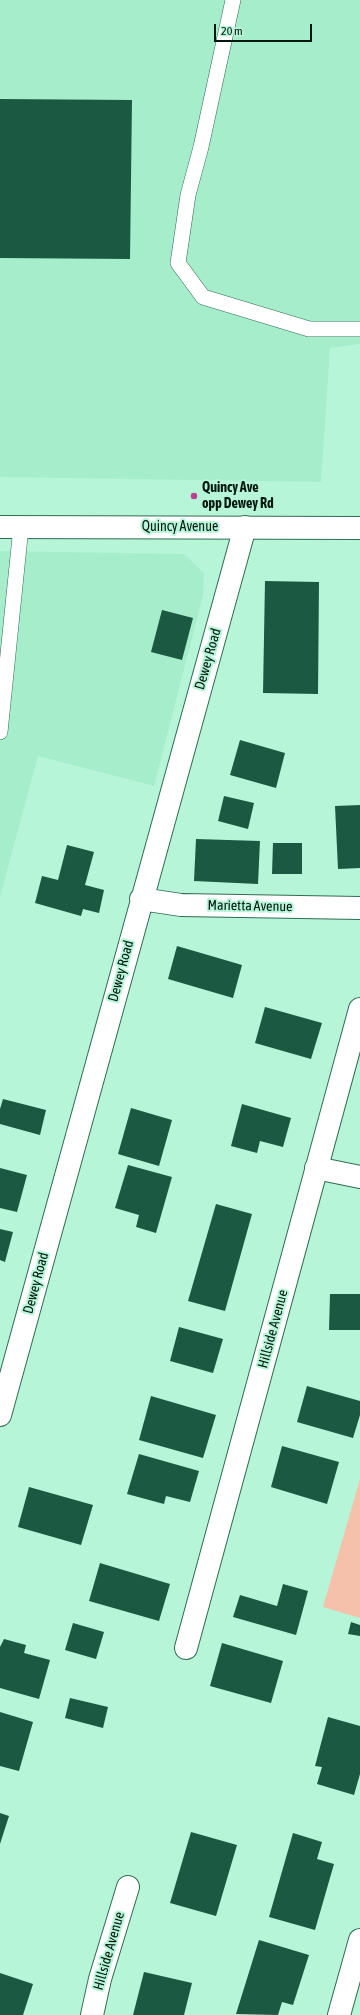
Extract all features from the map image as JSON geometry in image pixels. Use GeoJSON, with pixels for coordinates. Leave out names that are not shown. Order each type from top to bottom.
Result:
{"type":"FeatureCollection","features":[{"type":"Feature","properties":{"kind":"street","name":"Dewey Road"},"geometry":{"type":"LineString","coordinates":[[0,1415],[141,899],[245,527]]}},
{"type":"Feature","properties":{"kind":"street","name":"Quincy Avenue"},"geometry":{"type":"LineString","coordinates":[[10,528],[360,528]]}},
{"type":"Feature","properties":{"kind":"street","name":"Marietta Avenue"},"geometry":{"type":"LineString","coordinates":[[141,899],[181,905],[360,908]]}},
{"type":"Feature","properties":{"kind":"street","name":"Hillside Avenue"},"geometry":{"type":"LineString","coordinates":[[186,1648],[360,1009]]}},
{"type":"Feature","properties":{"kind":"street"},"geometry":{"type":"LineString","coordinates":[[316,1168],[360,1177]]}},
{"type":"Feature","properties":{"kind":"street","name":"Hillside Avenue"},"geometry":{"type":"LineString","coordinates":[[92,2015],[100,1979],[128,1887]]}},
{"type":"Feature","properties":{"kind":"street"},"geometry":{"type":"LineString","coordinates":[[339,2015],[360,1940]]}},
{"type":"Feature","properties":{"kind":"lane"},"geometry":{"type":"LineString","coordinates":[[233,0],[201,147],[188,194],[178,263],[203,296],[309,329],[360,329]]}},
{"type":"Feature","properties":{"kind":"lane"},"geometry":{"type":"LineString","coordinates":[[0,732],[10,528]]}},
{"type":"Feature","properties":{"kind":"shaded area"},"geometry":{"type":"Polygon","coordinates":[[[0,0],[360,0],[360,344],[330,348],[321,482],[0,477],[0,0]]]}},
{"type":"Feature","properties":{"kind":"shaded area"},"geometry":{"type":"Polygon","coordinates":[[[0,551],[184,554],[204,573],[203,595],[154,786],[38,756],[0,897],[0,551]]]}},
{"type":"Feature","properties":{"kind":"shaded area"},"geometry":{"type":"Polygon","coordinates":[[[360,1479],[360,1618],[323,1607],[360,1479]]]}},
{"type":"Feature","properties":{"kind":"building"},"geometry":{"type":"Polygon","coordinates":[[[0,99],[132,100],[130,259],[0,258],[0,99]]]}},
{"type":"Feature","properties":{"kind":"building"},"geometry":{"type":"Polygon","coordinates":[[[265,581],[319,582],[318,694],[263,693],[265,581]]]}},
{"type":"Feature","properties":{"kind":"building"},"geometry":{"type":"Polygon","coordinates":[[[162,610],[193,618],[182,660],[151,652],[162,610]]]}},
{"type":"Feature","properties":{"kind":"building"},"geometry":{"type":"Polygon","coordinates":[[[240,740],[285,753],[276,788],[230,775],[240,740]]]}},
{"type":"Feature","properties":{"kind":"building"},"geometry":{"type":"Polygon","coordinates":[[[224,796],[254,803],[248,829],[218,821],[224,796]]]}},
{"type":"Feature","properties":{"kind":"building"},"geometry":{"type":"Polygon","coordinates":[[[360,805],[360,868],[338,869],[335,806],[360,805]]]}},
{"type":"Feature","properties":{"kind":"building"},"geometry":{"type":"Polygon","coordinates":[[[196,839],[260,841],[258,884],[194,881],[196,839]]]}},
{"type":"Feature","properties":{"kind":"building"},"geometry":{"type":"Polygon","coordinates":[[[273,843],[302,843],[302,874],[272,874],[273,843]]]}},
{"type":"Feature","properties":{"kind":"building"},"geometry":{"type":"Polygon","coordinates":[[[67,845],[94,852],[85,885],[104,890],[99,913],[83,909],[81,916],[35,903],[42,876],[58,880],[67,845]]]}},
{"type":"Feature","properties":{"kind":"building"},"geometry":{"type":"Polygon","coordinates":[[[177,946],[242,965],[233,998],[168,979],[177,946]]]}},
{"type":"Feature","properties":{"kind":"building"},"geometry":{"type":"Polygon","coordinates":[[[265,1007],[322,1023],[311,1059],[255,1043],[265,1007]]]}},
{"type":"Feature","properties":{"kind":"building"},"geometry":{"type":"Polygon","coordinates":[[[3,1099],[46,1110],[40,1135],[0,1124],[0,1109],[3,1099]]]}},
{"type":"Feature","properties":{"kind":"building"},"geometry":{"type":"Polygon","coordinates":[[[242,1104],[291,1118],[283,1147],[260,1141],[257,1153],[231,1146],[242,1104]]]}},
{"type":"Feature","properties":{"kind":"building"},"geometry":{"type":"Polygon","coordinates":[[[131,1108],[172,1120],[159,1166],[118,1154],[131,1108]]]}},
{"type":"Feature","properties":{"kind":"building"},"geometry":{"type":"Polygon","coordinates":[[[128,1165],[172,1177],[156,1233],[136,1227],[139,1215],[115,1208],[128,1165]]]}},
{"type":"Feature","properties":{"kind":"building"},"geometry":{"type":"Polygon","coordinates":[[[0,1168],[27,1175],[17,1212],[0,1208],[0,1168]]]}},
{"type":"Feature","properties":{"kind":"building"},"geometry":{"type":"Polygon","coordinates":[[[216,1204],[252,1214],[225,1311],[188,1301],[216,1204]]]}},
{"type":"Feature","properties":{"kind":"building"},"geometry":{"type":"Polygon","coordinates":[[[0,1229],[13,1232],[5,1262],[0,1260],[0,1229]]]}},
{"type":"Feature","properties":{"kind":"building"},"geometry":{"type":"Polygon","coordinates":[[[330,1294],[360,1294],[360,1330],[329,1330],[330,1294]]]}},
{"type":"Feature","properties":{"kind":"building"},"geometry":{"type":"Polygon","coordinates":[[[179,1327],[223,1339],[213,1373],[170,1361],[179,1327]]]}},
{"type":"Feature","properties":{"kind":"building"},"geometry":{"type":"Polygon","coordinates":[[[307,1386],[360,1401],[360,1415],[353,1438],[297,1422],[307,1386]]]}},
{"type":"Feature","properties":{"kind":"building"},"geometry":{"type":"Polygon","coordinates":[[[151,1396],[216,1415],[203,1458],[139,1440],[151,1396]]]}},
{"type":"Feature","properties":{"kind":"building"},"geometry":{"type":"Polygon","coordinates":[[[282,1446],[339,1462],[327,1504],[271,1487],[282,1446]]]}},
{"type":"Feature","properties":{"kind":"building"},"geometry":{"type":"Polygon","coordinates":[[[139,1454],[199,1471],[190,1502],[166,1496],[164,1504],[127,1494],[139,1454]]]}},
{"type":"Feature","properties":{"kind":"building"},"geometry":{"type":"Polygon","coordinates":[[[29,1487],[93,1505],[81,1545],[18,1527],[29,1487]]]}},
{"type":"Feature","properties":{"kind":"building"},"geometry":{"type":"Polygon","coordinates":[[[100,1563],[170,1584],[159,1621],[89,1601],[100,1563]]]}},
{"type":"Feature","properties":{"kind":"building"},"geometry":{"type":"Polygon","coordinates":[[[283,1584],[308,1591],[296,1635],[233,1617],[240,1595],[277,1606],[283,1584]]]}},
{"type":"Feature","properties":{"kind":"building"},"geometry":{"type":"Polygon","coordinates":[[[351,1622],[360,1625],[360,1636],[348,1634],[351,1622]]]}},
{"type":"Feature","properties":{"kind":"building"},"geometry":{"type":"Polygon","coordinates":[[[73,1623],[104,1632],[96,1659],[65,1650],[73,1623]]]}},
{"type":"Feature","properties":{"kind":"building"},"geometry":{"type":"Polygon","coordinates":[[[4,1639],[26,1645],[24,1653],[50,1660],[39,1699],[0,1688],[0,1647],[4,1639]]]}},
{"type":"Feature","properties":{"kind":"building"},"geometry":{"type":"Polygon","coordinates":[[[222,1643],[283,1661],[271,1703],[210,1686],[222,1643]]]}},
{"type":"Feature","properties":{"kind":"building"},"geometry":{"type":"Polygon","coordinates":[[[70,1698],[108,1707],[103,1728],[65,1718],[70,1698]]]}},
{"type":"Feature","properties":{"kind":"building"},"geometry":{"type":"Polygon","coordinates":[[[0,1712],[33,1722],[19,1771],[0,1766],[0,1712]]]}},
{"type":"Feature","properties":{"kind":"building"},"geometry":{"type":"Polygon","coordinates":[[[328,1717],[360,1726],[360,1774],[354,1795],[317,1784],[322,1767],[315,1766],[328,1717]]]}},
{"type":"Feature","properties":{"kind":"building"},"geometry":{"type":"Polygon","coordinates":[[[0,1813],[9,1816],[0,1844],[0,1813]]]}},
{"type":"Feature","properties":{"kind":"building"},"geometry":{"type":"Polygon","coordinates":[[[191,1832],[237,1845],[216,1916],[170,1903],[191,1832]]]}},
{"type":"Feature","properties":{"kind":"building"},"geometry":{"type":"Polygon","coordinates":[[[293,1833],[322,1842],[317,1859],[334,1864],[315,1930],[269,1917],[293,1833]]]}},
{"type":"Feature","properties":{"kind":"building"},"geometry":{"type":"Polygon","coordinates":[[[259,1940],[309,1955],[293,2005],[282,2002],[278,2015],[236,2014],[259,1940]]]}},
{"type":"Feature","properties":{"kind":"building"},"geometry":{"type":"Polygon","coordinates":[[[144,1972],[192,1983],[184,2015],[133,2015],[144,1972]]]}},
{"type":"Feature","properties":{"kind":"building"},"geometry":{"type":"Polygon","coordinates":[[[0,1973],[33,1984],[23,2015],[0,2015],[0,1973]]]}},
{"type":"Feature","properties":{"kind":"place","name":"Quincy Ave opp Dewey Rd"},"geometry":{"type":"Point","coordinates":[194,496]}}]}
